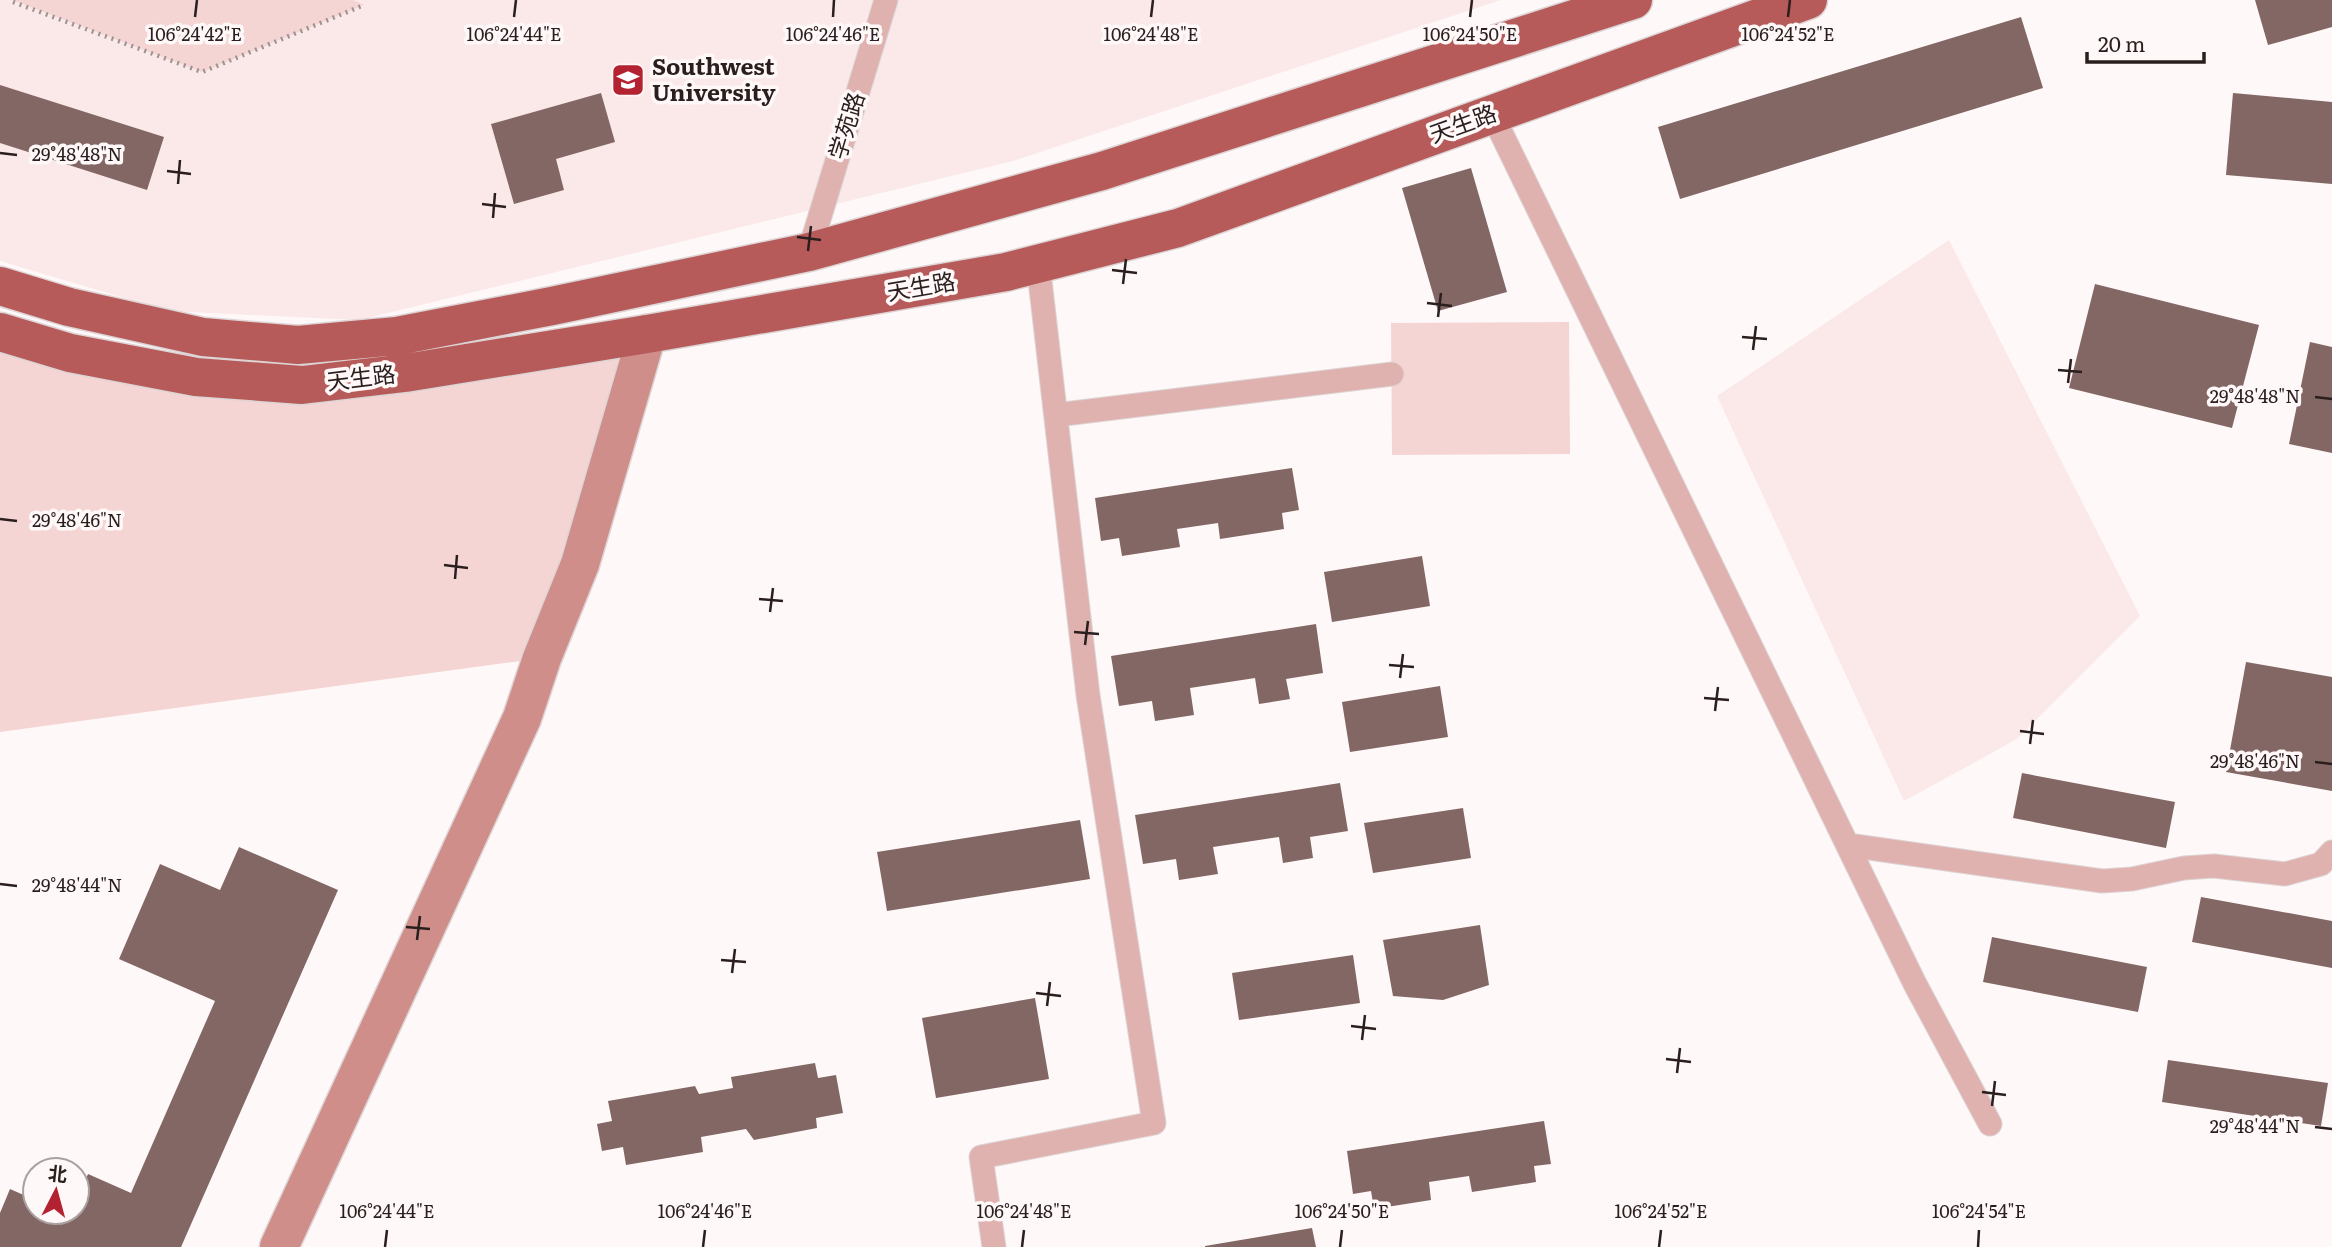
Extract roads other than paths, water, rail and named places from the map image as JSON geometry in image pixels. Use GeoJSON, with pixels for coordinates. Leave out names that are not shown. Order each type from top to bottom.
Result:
{"type":"FeatureCollection","features":[{"type":"Feature","properties":{"kind":"highway","name":"天生路"},"geometry":{"type":"LineString","coordinates":[[0,286],[69,307],[203,337],[298,345],[397,336],[809,252],[1102,171],[1633,0]]}},
{"type":"Feature","properties":{"kind":"highway","name":"天生路"},"geometry":{"type":"LineString","coordinates":[[0,332],[70,353],[196,377],[302,385],[405,373],[1006,272],[1178,228],[1808,0]]}},
{"type":"Feature","properties":{"kind":"street"},"geometry":{"type":"LineString","coordinates":[[279,1247],[522,718],[542,658],[580,564],[647,334]]}},
{"type":"Feature","properties":{"kind":"lane","name":"学苑路"},"geometry":{"type":"LineString","coordinates":[[809,252],[886,0]]}},
{"type":"Feature","properties":{"kind":"lane"},"geometry":{"type":"LineString","coordinates":[[1492,114],[1915,984],[1990,1124]]}},
{"type":"Feature","properties":{"kind":"lane"},"geometry":{"type":"LineString","coordinates":[[994,1247],[981,1157],[1154,1123],[1088,695],[1038,264]]}},
{"type":"Feature","properties":{"kind":"lane"},"geometry":{"type":"LineString","coordinates":[[1056,415],[1392,374]]}},
{"type":"Feature","properties":{"kind":"lane"},"geometry":{"type":"LineString","coordinates":[[1848,845],[2102,881],[2214,866],[2285,874],[2321,864],[2332,852]]}},
{"type":"Feature","properties":{"kind":"place","name":"Southwest University"},"geometry":{"type":"Point","coordinates":[628,80]}}]}
